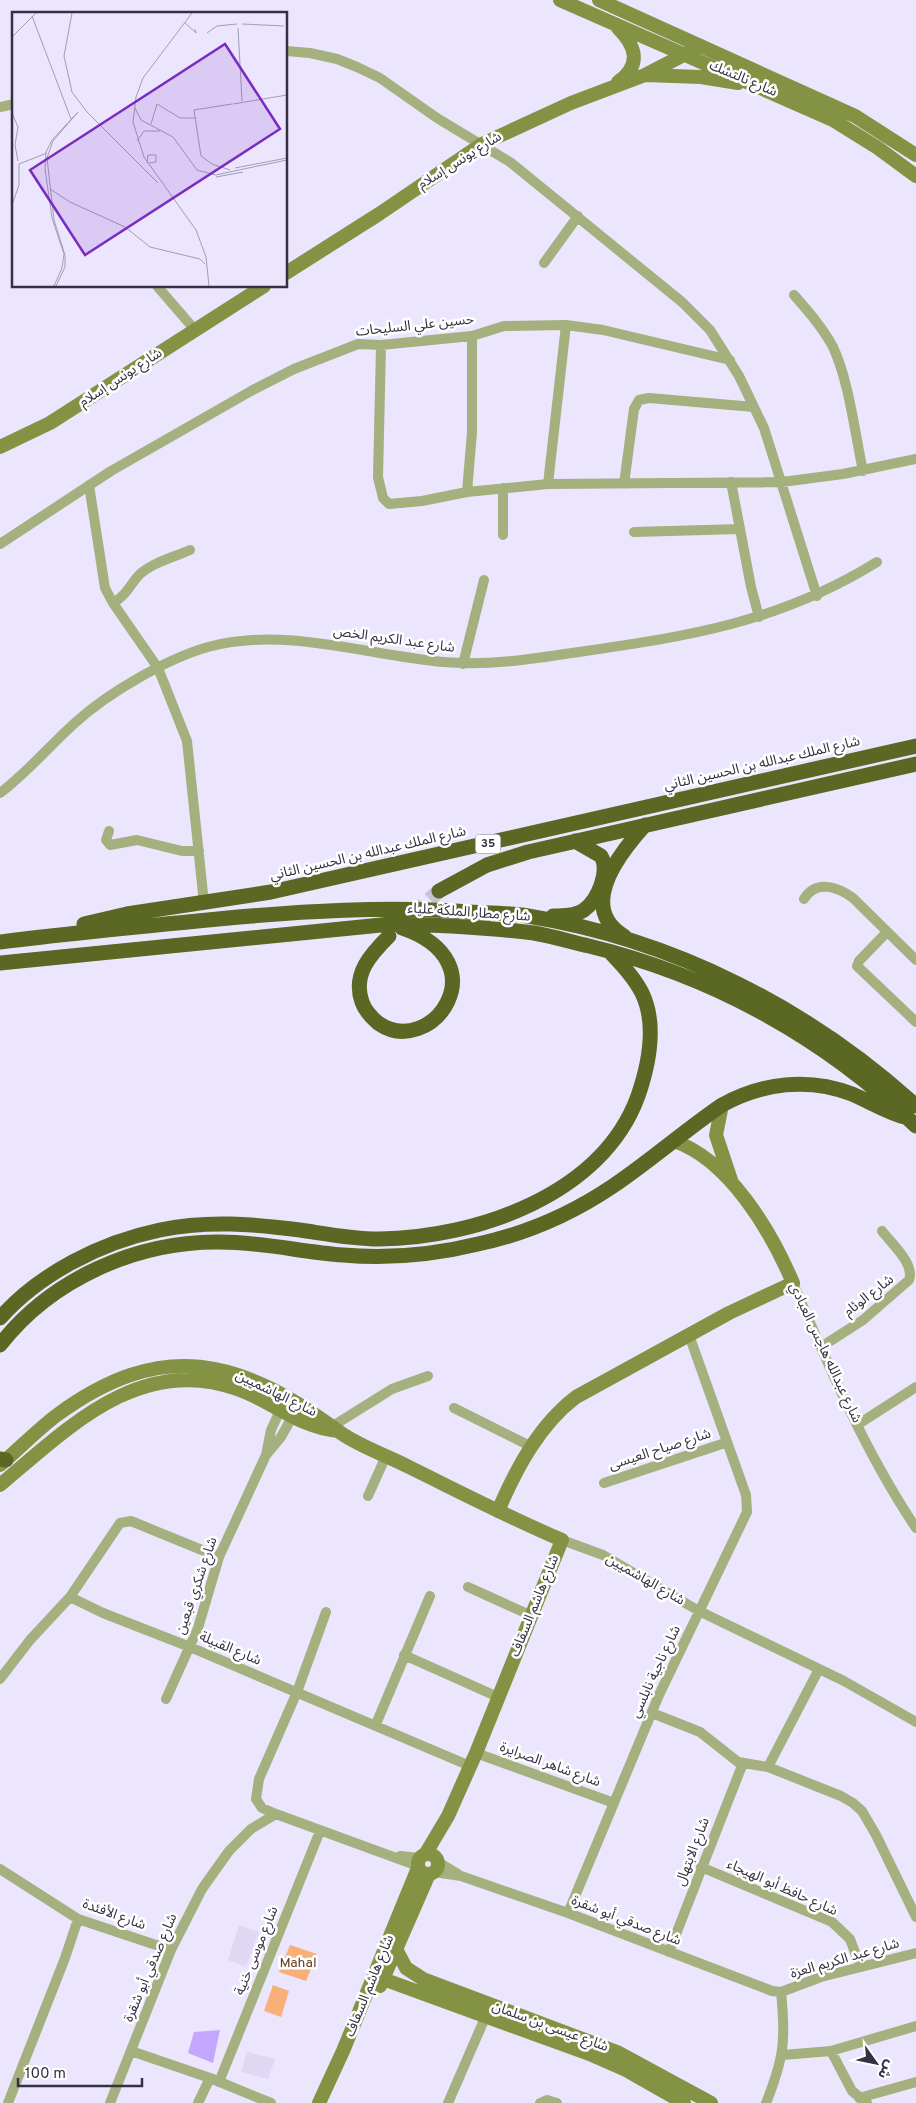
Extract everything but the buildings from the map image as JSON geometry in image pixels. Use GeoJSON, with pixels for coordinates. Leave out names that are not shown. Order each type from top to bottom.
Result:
{"type":"FeatureCollection","features":[{"type":"Feature","properties":{"kind":"highway","name":"شارع الملك عبدالله بن الحسين الثاني"},"geometry":{"type":"LineString","coordinates":[[60,935],[86,924],[126,914],[271,892],[916,746]]}},
{"type":"Feature","properties":{"kind":"highway","name":"35"},"geometry":{"type":"LineString","coordinates":[[439,891],[497,861],[575,841],[916,764]]}},
{"type":"Feature","properties":{"kind":"highway"},"geometry":{"type":"LineString","coordinates":[[629,941],[608,920],[604,900],[611,872],[620,855],[646,825]]}},
{"type":"Feature","properties":{"kind":"highway"},"geometry":{"type":"LineString","coordinates":[[527,916],[572,915],[584,910],[593,900],[603,876],[603,859],[596,851],[575,841]]}},
{"type":"Feature","properties":{"kind":"highway","name":"شارع مطار الملكة علياء"},"geometry":{"type":"LineString","coordinates":[[0,942],[268,914],[357,909],[430,909],[527,916],[629,941],[716,974],[783,1008],[843,1046],[913,1110]]}},
{"type":"Feature","properties":{"kind":"highway","name":"شارع مطار الملكة علياء"},"geometry":{"type":"LineString","coordinates":[[0,963],[456,925],[536,934],[609,951],[692,979],[773,1018],[846,1065],[884,1096],[913,1110]]}},
{"type":"Feature","properties":{"kind":"highway"},"geometry":{"type":"LineString","coordinates":[[390,930],[412,932],[431,942],[443,952],[452,971],[452,991],[442,1010],[427,1024],[403,1032],[383,1026],[366,1011],[360,994],[361,973],[390,930]]}},
{"type":"Feature","properties":{"kind":"highway"},"geometry":{"type":"LineString","coordinates":[[0,1318],[14,1303],[50,1276],[92,1253],[135,1236],[198,1224],[264,1226],[356,1238],[411,1237],[460,1229],[486,1222],[549,1196],[594,1161],[615,1138],[632,1112],[645,1072],[650,1036],[645,1001],[632,977],[609,951]]}},
{"type":"Feature","properties":{"kind":"highway"},"geometry":{"type":"LineString","coordinates":[[0,1349],[39,1305],[64,1286],[120,1259],[147,1250],[193,1243],[242,1242],[343,1255],[388,1257],[434,1253],[480,1244],[534,1227],[584,1203],[613,1186],[722,1105],[739,1096],[765,1087],[810,1085],[852,1094],[886,1112],[913,1110]]}},
{"type":"Feature","properties":{"kind":"highway"},"geometry":{"type":"LineString","coordinates":[[193,1243],[198,1224]]}},
{"type":"Feature","properties":{"kind":"street","name":"شارع نالتشك"},"geometry":{"type":"LineString","coordinates":[[560,0],[684,55],[760,86],[833,120],[878,148],[916,176]]}},
{"type":"Feature","properties":{"kind":"street","name":"شارع نالتشك"},"geometry":{"type":"LineString","coordinates":[[599,0],[855,116],[916,155]]}},
{"type":"Feature","properties":{"kind":"street"},"geometry":{"type":"LineString","coordinates":[[611,86],[629,72],[634,60],[631,42],[614,24]]}},
{"type":"Feature","properties":{"kind":"street","name":"شارع يونس إسلام"},"geometry":{"type":"LineString","coordinates":[[288,272],[379,214],[482,144],[524,122],[611,86],[644,75],[701,46]]}},
{"type":"Feature","properties":{"kind":"street"},"geometry":{"type":"LineString","coordinates":[[288,51],[337,59],[356,66],[380,78],[442,121],[510,162],[682,302],[710,330],[730,360],[769,441],[817,596]]}},
{"type":"Feature","properties":{"kind":"street"},"geometry":{"type":"LineString","coordinates":[[644,75],[701,77],[760,86]]}},
{"type":"Feature","properties":{"kind":"street"},"geometry":{"type":"LineString","coordinates":[[544,263],[578,216]]}},
{"type":"Feature","properties":{"kind":"street"},"geometry":{"type":"LineString","coordinates":[[159,288],[195,330]]}},
{"type":"Feature","properties":{"kind":"street","name":"شارع يونس إسلام"},"geometry":{"type":"LineString","coordinates":[[0,447],[50,423],[261,288]]}},
{"type":"Feature","properties":{"kind":"street"},"geometry":{"type":"LineString","coordinates":[[794,294],[816,321],[834,350],[842,374],[863,471]]}},
{"type":"Feature","properties":{"kind":"street"},"geometry":{"type":"LineString","coordinates":[[548,484],[566,325]]}},
{"type":"Feature","properties":{"kind":"street","name":"حسين علي السليحات"},"geometry":{"type":"LineString","coordinates":[[0,544],[89,485],[145,451],[294,369],[358,344],[382,345],[472,336],[504,326],[566,325],[616,333],[730,360]]}},
{"type":"Feature","properties":{"kind":"street"},"geometry":{"type":"LineString","coordinates":[[467,492],[472,432],[472,336]]}},
{"type":"Feature","properties":{"kind":"street"},"geometry":{"type":"LineString","coordinates":[[382,345],[378,469],[383,498],[387,503],[398,504],[467,492],[548,484],[782,482],[863,471],[916,459]]}},
{"type":"Feature","properties":{"kind":"street"},"geometry":{"type":"LineString","coordinates":[[624,484],[634,410],[639,400],[649,398],[754,407]]}},
{"type":"Feature","properties":{"kind":"street"},"geometry":{"type":"LineString","coordinates":[[731,482],[750,587],[759,617]]}},
{"type":"Feature","properties":{"kind":"street"},"geometry":{"type":"LineString","coordinates":[[89,485],[104,581],[113,603],[158,668],[188,745],[204,903]]}},
{"type":"Feature","properties":{"kind":"street"},"geometry":{"type":"LineString","coordinates":[[503,535],[504,488]]}},
{"type":"Feature","properties":{"kind":"street"},"geometry":{"type":"LineString","coordinates":[[634,532],[740,530]]}},
{"type":"Feature","properties":{"kind":"street"},"geometry":{"type":"LineString","coordinates":[[113,603],[125,596],[138,576],[146,570],[190,550]]}},
{"type":"Feature","properties":{"kind":"street","name":"شارع عبد الكريم الخص"},"geometry":{"type":"LineString","coordinates":[[0,793],[17,780],[79,720],[158,668],[207,647],[266,639],[319,643],[412,659],[463,664],[530,660],[676,638],[759,617],[817,596],[877,562]]}},
{"type":"Feature","properties":{"kind":"street"},"geometry":{"type":"LineString","coordinates":[[463,664],[484,580]]}},
{"type":"Feature","properties":{"kind":"street"},"geometry":{"type":"LineString","coordinates":[[110,831],[106,840],[110,845],[137,840],[182,851],[199,851]]}},
{"type":"Feature","properties":{"kind":"street"},"geometry":{"type":"LineString","coordinates":[[804,899],[817,888],[834,887],[853,898],[916,960]]}},
{"type":"Feature","properties":{"kind":"street"},"geometry":{"type":"LineString","coordinates":[[887,932],[859,960],[857,966],[916,1022]]}},
{"type":"Feature","properties":{"kind":"street","name":"شارع عبدالله هاجس العبادي"},"geometry":{"type":"LineString","coordinates":[[722,1105],[716,1135],[731,1180]]}},
{"type":"Feature","properties":{"kind":"street","name":"شارع عبدالله هاجس العبادي"},"geometry":{"type":"LineString","coordinates":[[674,1141],[694,1150],[731,1180],[766,1229],[780,1254],[820,1348],[857,1425],[886,1480],[915,1525]]}},
{"type":"Feature","properties":{"kind":"street","name":"شارع الوئام"},"geometry":{"type":"LineString","coordinates":[[820,1348],[863,1320],[901,1289],[909,1280],[909,1268],[882,1231]]}},
{"type":"Feature","properties":{"kind":"street"},"geometry":{"type":"LineString","coordinates":[[498,1511],[513,1479],[532,1447],[555,1416],[576,1397],[746,1304],[792,1283]]}},
{"type":"Feature","properties":{"kind":"street","name":"شارع ناجية نابلسي"},"geometry":{"type":"LineString","coordinates":[[568,1913],[652,1713],[747,1512],[746,1495],[725,1443],[689,1336]]}},
{"type":"Feature","properties":{"kind":"street","name":"شارع الهاشميين"},"geometry":{"type":"LineString","coordinates":[[2,1461],[56,1416],[90,1394],[130,1375],[157,1367],[182,1364],[219,1368],[251,1379],[300,1404],[333,1429]]}},
{"type":"Feature","properties":{"kind":"street"},"geometry":{"type":"LineString","coordinates":[[333,1429],[392,1388],[428,1376]]}},
{"type":"Feature","properties":{"kind":"street","name":"شارع الهاشميين"},"geometry":{"type":"LineString","coordinates":[[0,1485],[68,1427],[113,1400],[150,1384],[178,1379],[208,1381],[238,1389],[286,1414],[333,1429],[498,1511]]}},
{"type":"Feature","properties":{"kind":"street"},"geometry":{"type":"LineString","coordinates":[[857,1425],[916,1387]]}},
{"type":"Feature","properties":{"kind":"street","name":"شارع شكري قبعين"},"geometry":{"type":"LineString","coordinates":[[286,1414],[287,1397]]}},
{"type":"Feature","properties":{"kind":"street","name":"شارع شكري قبعين"},"geometry":{"type":"LineString","coordinates":[[166,1699],[205,1607],[219,1557],[266,1455],[272,1430],[286,1414],[300,1404]]}},
{"type":"Feature","properties":{"kind":"street"},"geometry":{"type":"LineString","coordinates":[[454,1408],[532,1447]]}},
{"type":"Feature","properties":{"kind":"street","name":"شارع صياح العيسى"},"geometry":{"type":"LineString","coordinates":[[604,1483],[725,1443]]}},
{"type":"Feature","properties":{"kind":"street"},"geometry":{"type":"LineString","coordinates":[[368,1496],[386,1456]]}},
{"type":"Feature","properties":{"kind":"street","name":"شارع هاشم السقاف"},"geometry":{"type":"LineString","coordinates":[[319,2103],[476,1753],[562,1540],[498,1511]]}},
{"type":"Feature","properties":{"kind":"street"},"geometry":{"type":"LineString","coordinates":[[0,1679],[30,1640],[70,1597],[112,1533],[123,1521],[139,1524],[219,1557]]}},
{"type":"Feature","properties":{"kind":"street","name":"شارع الهاشميين"},"geometry":{"type":"LineString","coordinates":[[562,1540],[603,1555],[700,1611],[820,1670],[916,1722]]}},
{"type":"Feature","properties":{"kind":"street"},"geometry":{"type":"LineString","coordinates":[[468,1587],[532,1616]]}},
{"type":"Feature","properties":{"kind":"street"},"geometry":{"type":"LineString","coordinates":[[376,1724],[430,1596]]}},
{"type":"Feature","properties":{"kind":"street","name":"شارع القبيلة"},"geometry":{"type":"LineString","coordinates":[[70,1597],[103,1614],[190,1646],[376,1724],[470,1766]]}},
{"type":"Feature","properties":{"kind":"street"},"geometry":{"type":"LineString","coordinates":[[276,1814],[262,1808],[255,1794],[259,1780],[297,1692],[326,1612]]}},
{"type":"Feature","properties":{"kind":"street"},"geometry":{"type":"LineString","coordinates":[[404,1655],[498,1697]]}},
{"type":"Feature","properties":{"kind":"street"},"geometry":{"type":"LineString","coordinates":[[768,1767],[820,1670]]}},
{"type":"Feature","properties":{"kind":"street"},"geometry":{"type":"LineString","coordinates":[[652,1713],[694,1729],[730,1757],[743,1763],[768,1767],[841,1796],[862,1811],[876,1835],[916,1917]]}},
{"type":"Feature","properties":{"kind":"street","name":"شارع شاهر الصرايرة"},"geometry":{"type":"LineString","coordinates":[[476,1753],[614,1802]]}},
{"type":"Feature","properties":{"kind":"street","name":"شارع الابتهال"},"geometry":{"type":"LineString","coordinates":[[670,1952],[701,1867],[743,1763]]}},
{"type":"Feature","properties":{"kind":"street","name":"شارع صدقي أبو شقرة"},"geometry":{"type":"LineString","coordinates":[[110,2103],[171,1950],[202,1889],[223,1858],[251,1829],[276,1814],[390,1856],[427,1864],[568,1913],[762,1989],[781,1992]]}},
{"type":"Feature","properties":{"kind":"street","name":"شارع موسى خنية"},"geometry":{"type":"LineString","coordinates":[[198,2103],[214,2080],[320,1831]]}},
{"type":"Feature","properties":{"kind":"street","name":"شارع هاشم السقاف"},"geometry":{"type":"LineString","coordinates":[[328,2103],[396,1949],[427,1864]]}},
{"type":"Feature","properties":{"kind":"street","name":"شارع حافظ أبو الهيجاء"},"geometry":{"type":"LineString","coordinates":[[701,1867],[832,1922],[850,1939],[860,1966]]}},
{"type":"Feature","properties":{"kind":"street","name":"شارع الأفئدة"},"geometry":{"type":"LineString","coordinates":[[0,1869],[78,1918],[171,1950]]}},
{"type":"Feature","properties":{"kind":"street"},"geometry":{"type":"LineString","coordinates":[[8,2103],[65,1958],[78,1918]]}},
{"type":"Feature","properties":{"kind":"street","name":"شارع عيسى بن سلمان"},"geometry":{"type":"LineString","coordinates":[[396,1949],[406,1968],[413,1974],[488,2011]]}},
{"type":"Feature","properties":{"kind":"street","name":"شارع عبد الكريم العزة"},"geometry":{"type":"LineString","coordinates":[[781,1992],[860,1966],[916,1953]]}},
{"type":"Feature","properties":{"kind":"street","name":"شارع عيسى بن سلمان"},"geometry":{"type":"LineString","coordinates":[[383,1979],[617,2052],[665,2084],[684,2103]]}},
{"type":"Feature","properties":{"kind":"street"},"geometry":{"type":"LineString","coordinates":[[766,2103],[783,2055],[785,2030],[781,1992]]}},
{"type":"Feature","properties":{"kind":"street"},"geometry":{"type":"LineString","coordinates":[[448,2103],[488,2011]]}},
{"type":"Feature","properties":{"kind":"street"},"geometry":{"type":"LineString","coordinates":[[783,2055],[831,2051],[916,2026]]}},
{"type":"Feature","properties":{"kind":"street"},"geometry":{"type":"LineString","coordinates":[[131,2051],[214,2080],[271,2103]]}},
{"type":"Feature","properties":{"kind":"street"},"geometry":{"type":"LineString","coordinates":[[831,2051],[852,2091],[863,2100],[916,2082]]}},
{"type":"Feature","properties":{"kind":"street","name":"شارع عيسى بن سلمان"},"geometry":{"type":"LineString","coordinates":[[665,2084],[712,2103]]}},
{"type":"Feature","properties":{"kind":"street"},"geometry":{"type":"LineString","coordinates":[[540,2103],[547,2100],[557,2103]]}},
{"type":"Feature","properties":{"kind":"shaded area"},"geometry":{"type":"Polygon","coordinates":[[[239,1925],[259,1932],[246,1967],[228,1960],[239,1925]]]}},
{"type":"Feature","properties":{"kind":"shaded area"},"geometry":{"type":"Polygon","coordinates":[[[220,2030],[213,2063],[188,2053],[194,2032],[220,2030]]]}},
{"type":"Feature","properties":{"kind":"shaded area"},"geometry":{"type":"Polygon","coordinates":[[[247,2052],[275,2059],[268,2079],[241,2072],[247,2052]]]}},
{"type":"Feature","properties":{"kind":"green space","name":"Mahal"},"geometry":{"type":"Polygon","coordinates":[[[290,1945],[317,1954],[306,1981],[279,1972],[290,1945]]]}},
{"type":"Feature","properties":{"kind":"green space"},"geometry":{"type":"Polygon","coordinates":[[[273,1985],[289,1991],[281,2017],[264,2011],[273,1985]]]}},
{"type":"Feature","properties":{"kind":"tunnel"},"geometry":{"type":"LineString","coordinates":[[413,915],[439,891]]}}]}
